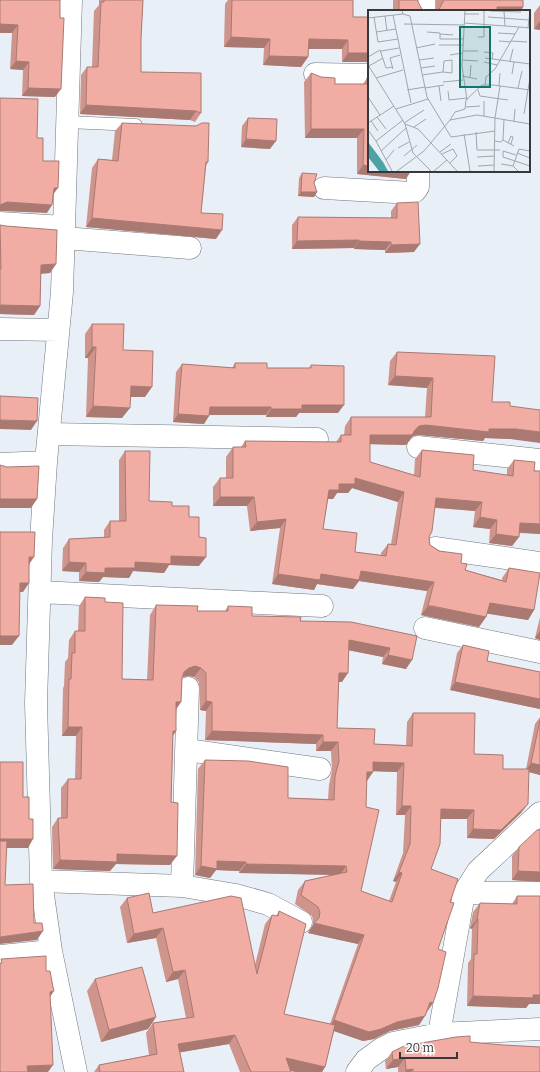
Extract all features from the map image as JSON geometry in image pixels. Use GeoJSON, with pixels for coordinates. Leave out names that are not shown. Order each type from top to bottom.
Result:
{"type":"FeatureCollection","features":[{"type":"Feature","properties":{"kind":"street"},"geometry":{"type":"LineString","coordinates":[[71,0],[64,232],[58,330],[46,462],[36,703],[41,881],[51,951],[76,1072]]}},
{"type":"Feature","properties":{"kind":"street"},"geometry":{"type":"LineString","coordinates":[[315,74],[368,75]]}},
{"type":"Feature","properties":{"kind":"street"},"geometry":{"type":"LineString","coordinates":[[324,188],[412,193],[418,187],[418,172]]}},
{"type":"Feature","properties":{"kind":"street"},"geometry":{"type":"LineString","coordinates":[[0,223],[190,248]]}},
{"type":"Feature","properties":{"kind":"street"},"geometry":{"type":"LineString","coordinates":[[0,330],[58,330]]}},
{"type":"Feature","properties":{"kind":"street"},"geometry":{"type":"LineString","coordinates":[[49,434],[317,440]]}},
{"type":"Feature","properties":{"kind":"street"},"geometry":{"type":"LineString","coordinates":[[418,447],[540,460]]}},
{"type":"Feature","properties":{"kind":"street"},"geometry":{"type":"LineString","coordinates":[[0,464],[46,462]]}},
{"type":"Feature","properties":{"kind":"street"},"geometry":{"type":"LineString","coordinates":[[435,548],[540,563]]}},
{"type":"Feature","properties":{"kind":"street"},"geometry":{"type":"LineString","coordinates":[[40,592],[322,606]]}},
{"type":"Feature","properties":{"kind":"street"},"geometry":{"type":"LineString","coordinates":[[425,628],[540,652]]}},
{"type":"Feature","properties":{"kind":"street"},"geometry":{"type":"LineString","coordinates":[[182,886],[188,688]]}},
{"type":"Feature","properties":{"kind":"street"},"geometry":{"type":"LineString","coordinates":[[187,750],[320,769]]}},
{"type":"Feature","properties":{"kind":"street"},"geometry":{"type":"LineString","coordinates":[[439,1034],[464,893],[478,871],[540,813]]}},
{"type":"Feature","properties":{"kind":"street"},"geometry":{"type":"LineString","coordinates":[[41,881],[182,886],[236,895],[268,904],[301,922]]}},
{"type":"Feature","properties":{"kind":"street"},"geometry":{"type":"LineString","coordinates":[[464,893],[540,893]]}},
{"type":"Feature","properties":{"kind":"street"},"geometry":{"type":"LineString","coordinates":[[0,956],[51,951]]}},
{"type":"Feature","properties":{"kind":"street"},"geometry":{"type":"LineString","coordinates":[[358,1072],[366,1060],[381,1049],[394,1043],[439,1034],[540,1029]]}},
{"type":"Feature","properties":{"kind":"lane"},"geometry":{"type":"LineString","coordinates":[[67,122],[152,126]]}},
{"type":"Feature","properties":{"kind":"building"},"geometry":{"type":"Polygon","coordinates":[[[0,0],[60,0],[60,18],[64,18],[61,89],[28,88],[29,62],[16,61],[18,25],[0,24],[0,0]]]}},
{"type":"Feature","properties":{"kind":"building"},"geometry":{"type":"Polygon","coordinates":[[[104,0],[143,0],[141,72],[201,73],[201,113],[196,111],[86,105],[87,67],[98,67],[101,2],[104,2],[104,0]]]}},
{"type":"Feature","properties":{"kind":"building"},"geometry":{"type":"Polygon","coordinates":[[[232,0],[353,0],[353,17],[368,17],[368,53],[348,53],[348,40],[309,39],[308,57],[269,56],[270,39],[231,37],[232,0]]]}},
{"type":"Feature","properties":{"kind":"building"},"geometry":{"type":"Polygon","coordinates":[[[399,0],[418,0],[422,10],[399,10],[399,0]]]}},
{"type":"Feature","properties":{"kind":"building"},"geometry":{"type":"Polygon","coordinates":[[[443,0],[523,0],[523,7],[497,7],[497,10],[439,10],[443,0]]]}},
{"type":"Feature","properties":{"kind":"building"},"geometry":{"type":"Polygon","coordinates":[[[311,73],[321,77],[335,78],[335,84],[367,84],[368,78],[368,166],[363,165],[364,129],[311,129],[311,73]]]}},
{"type":"Feature","properties":{"kind":"building"},"geometry":{"type":"Polygon","coordinates":[[[0,98],[38,99],[37,138],[43,138],[43,161],[59,161],[58,188],[54,188],[52,205],[7,202],[0,205],[0,98]]]}},
{"type":"Feature","properties":{"kind":"building"},"geometry":{"type":"Polygon","coordinates":[[[248,118],[277,119],[276,141],[246,139],[248,118]]]}},
{"type":"Feature","properties":{"kind":"building"},"geometry":{"type":"Polygon","coordinates":[[[122,123],[196,126],[202,123],[209,123],[208,162],[206,162],[201,213],[223,214],[222,230],[92,218],[98,159],[118,161],[122,123]]]}},
{"type":"Feature","properties":{"kind":"building"},"geometry":{"type":"Polygon","coordinates":[[[302,173],[317,174],[314,183],[317,192],[301,192],[302,173]]]}},
{"type":"Feature","properties":{"kind":"building"},"geometry":{"type":"Polygon","coordinates":[[[418,202],[420,244],[391,245],[391,242],[359,240],[297,241],[298,217],[397,218],[397,203],[418,202]]]}},
{"type":"Feature","properties":{"kind":"building"},"geometry":{"type":"Polygon","coordinates":[[[0,225],[57,230],[56,264],[41,265],[40,306],[0,305],[0,225]]]}},
{"type":"Feature","properties":{"kind":"building"},"geometry":{"type":"Polygon","coordinates":[[[92,324],[124,324],[123,350],[153,351],[152,387],[131,386],[130,408],[93,406],[96,347],[92,347],[92,324]]]}},
{"type":"Feature","properties":{"kind":"building"},"geometry":{"type":"Polygon","coordinates":[[[397,352],[495,356],[492,402],[510,402],[510,406],[540,410],[540,432],[516,429],[489,429],[489,432],[426,425],[419,426],[412,435],[370,435],[370,462],[420,477],[422,450],[474,455],[473,470],[513,476],[514,460],[535,462],[534,471],[540,471],[540,524],[520,523],[519,537],[496,534],[497,520],[480,517],[482,502],[436,498],[432,531],[429,537],[430,545],[439,551],[462,554],[461,563],[467,564],[465,570],[506,582],[509,568],[540,573],[534,610],[490,603],[486,617],[428,606],[434,582],[361,571],[359,580],[321,574],[320,580],[278,574],[286,519],[257,522],[254,497],[220,497],[220,478],[233,478],[233,447],[246,447],[245,441],[341,442],[341,435],[351,435],[351,417],[431,417],[433,378],[395,376],[397,352]],[[355,478],[355,484],[339,484],[339,490],[329,490],[323,529],[357,533],[355,552],[386,556],[388,544],[396,545],[404,492],[355,478]]]}},
{"type":"Feature","properties":{"kind":"building"},"geometry":{"type":"Polygon","coordinates":[[[235,363],[267,363],[267,368],[311,368],[311,365],[344,366],[344,405],[302,405],[302,409],[271,409],[271,407],[210,407],[209,416],[178,414],[182,364],[235,368],[235,363]]]}},
{"type":"Feature","properties":{"kind":"building"},"geometry":{"type":"Polygon","coordinates":[[[0,396],[38,398],[37,421],[0,420],[0,396]]]}},
{"type":"Feature","properties":{"kind":"building"},"geometry":{"type":"Polygon","coordinates":[[[125,451],[150,451],[149,501],[172,502],[172,506],[189,506],[189,517],[199,517],[199,537],[206,538],[206,557],[171,556],[171,564],[135,562],[135,568],[105,568],[105,573],[86,572],[86,563],[69,562],[69,539],[110,537],[110,521],[126,521],[125,451]]]}},
{"type":"Feature","properties":{"kind":"building"},"geometry":{"type":"Polygon","coordinates":[[[0,465],[7,467],[39,466],[37,499],[0,499],[0,465]]]}},
{"type":"Feature","properties":{"kind":"building"},"geometry":{"type":"Polygon","coordinates":[[[0,532],[35,532],[34,557],[29,557],[29,583],[20,583],[19,636],[0,636],[0,532]]]}},
{"type":"Feature","properties":{"kind":"building"},"geometry":{"type":"Polygon","coordinates":[[[85,597],[105,598],[105,602],[123,603],[122,679],[153,680],[156,605],[198,606],[197,611],[228,611],[228,606],[252,607],[252,616],[301,617],[300,621],[351,622],[417,636],[412,660],[388,655],[390,648],[349,640],[348,673],[339,673],[337,728],[375,729],[374,744],[412,746],[413,713],[475,713],[474,754],[503,755],[503,769],[529,769],[528,804],[501,830],[473,829],[474,810],[441,809],[440,844],[431,869],[458,879],[450,902],[454,903],[438,949],[446,952],[438,988],[433,1003],[430,1002],[425,1016],[397,1022],[381,1029],[369,1032],[334,1020],[364,935],[314,923],[319,918],[320,912],[318,907],[301,895],[305,881],[347,872],[346,866],[246,864],[246,862],[217,861],[217,869],[201,866],[205,760],[248,761],[288,767],[288,798],[334,800],[335,776],[339,761],[338,742],[323,742],[323,735],[212,731],[212,702],[206,701],[206,673],[201,668],[195,666],[184,672],[182,678],[181,702],[176,702],[176,731],[173,731],[171,802],[178,803],[177,856],[117,854],[117,862],[60,860],[58,818],[67,818],[68,779],[81,779],[82,727],[68,727],[69,679],[71,679],[72,653],[75,653],[75,631],[85,631],[85,597]],[[373,762],[373,772],[367,772],[366,807],[379,810],[361,891],[392,902],[402,873],[399,872],[410,844],[411,806],[402,806],[404,763],[373,762]]]}},
{"type":"Feature","properties":{"kind":"building"},"geometry":{"type":"Polygon","coordinates":[[[463,645],[489,651],[487,661],[540,672],[540,699],[455,682],[463,645]]]}},
{"type":"Feature","properties":{"kind":"building"},"geometry":{"type":"Polygon","coordinates":[[[540,720],[540,765],[531,763],[540,720]]]}},
{"type":"Feature","properties":{"kind":"building"},"geometry":{"type":"Polygon","coordinates":[[[0,762],[23,762],[23,797],[29,797],[29,819],[33,819],[33,839],[0,839],[0,762]]]}},
{"type":"Feature","properties":{"kind":"building"},"geometry":{"type":"Polygon","coordinates":[[[537,830],[540,830],[540,872],[518,871],[519,847],[537,830]]]}},
{"type":"Feature","properties":{"kind":"building"},"geometry":{"type":"Polygon","coordinates":[[[0,841],[7,841],[5,885],[33,884],[34,923],[42,923],[43,931],[0,937],[0,841]]]}},
{"type":"Feature","properties":{"kind":"building"},"geometry":{"type":"Polygon","coordinates":[[[149,893],[153,913],[231,896],[241,898],[257,974],[272,915],[278,916],[279,911],[306,924],[284,1014],[335,1025],[325,1067],[286,1058],[291,1072],[251,1072],[235,1035],[178,1044],[184,1072],[100,1072],[99,1065],[157,1054],[153,1023],[194,1017],[185,970],[173,972],[163,928],[134,934],[127,898],[149,893]]]}},
{"type":"Feature","properties":{"kind":"building"},"geometry":{"type":"Polygon","coordinates":[[[517,896],[540,896],[540,995],[533,995],[533,998],[473,996],[474,954],[477,954],[477,919],[480,903],[517,904],[517,896]]]}},
{"type":"Feature","properties":{"kind":"building"},"geometry":{"type":"Polygon","coordinates":[[[46,956],[46,971],[50,971],[54,991],[50,992],[53,1065],[27,1066],[28,1072],[0,1072],[1,959],[46,956]]]}},
{"type":"Feature","properties":{"kind":"building"},"geometry":{"type":"Polygon","coordinates":[[[142,967],[156,1017],[109,1030],[95,979],[142,967]]]}},
{"type":"Feature","properties":{"kind":"building"},"geometry":{"type":"Polygon","coordinates":[[[470,1036],[470,1042],[540,1047],[540,1072],[413,1072],[413,1069],[406,1070],[405,1058],[393,1060],[392,1052],[404,1046],[470,1036]]]}}]}
